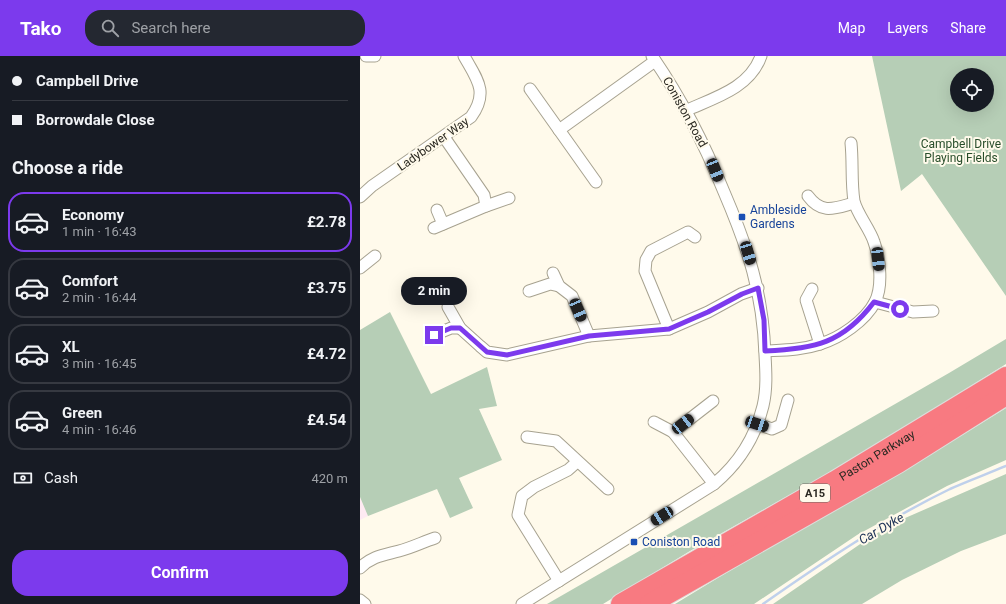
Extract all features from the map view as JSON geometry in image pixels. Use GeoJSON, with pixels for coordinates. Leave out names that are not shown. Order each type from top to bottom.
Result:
{"type":"FeatureCollection","features":[{"type":"Feature","properties":{"kind":"highway","name":"Paston Parkway"},"geometry":{"type":"LineString","coordinates":[[621,604],[834,481],[1006,377]]}},
{"type":"Feature","properties":{"kind":"highway","name":"Paston Parkway"},"geometry":{"type":"LineString","coordinates":[[650,604],[898,463],[1006,395]]}},
{"type":"Feature","properties":{"kind":"street"},"geometry":{"type":"LineString","coordinates":[[366,56],[375,56]]}},
{"type":"Feature","properties":{"kind":"street","name":"Ladybower Way"},"geometry":{"type":"LineString","coordinates":[[360,197],[372,186],[472,117],[480,99],[481,90],[479,83],[464,56]]}},
{"type":"Feature","properties":{"kind":"street"},"geometry":{"type":"LineString","coordinates":[[687,110],[736,88],[749,76],[762,56]]}},
{"type":"Feature","properties":{"kind":"street"},"geometry":{"type":"LineString","coordinates":[[559,130],[654,58]]}},
{"type":"Feature","properties":{"kind":"street","name":"Coniston Road"},"geometry":{"type":"LineString","coordinates":[[522,604],[714,484],[729,472],[740,458],[757,424],[763,406],[766,382],[764,320],[758,288],[745,241],[710,156],[687,110],[654,58]]}},
{"type":"Feature","properties":{"kind":"street"},"geometry":{"type":"LineString","coordinates":[[530,89],[596,182]]}},
{"type":"Feature","properties":{"kind":"street"},"geometry":{"type":"LineString","coordinates":[[444,137],[484,195],[486,206]]}},
{"type":"Feature","properties":{"kind":"street"},"geometry":{"type":"LineString","coordinates":[[765,351],[795,350],[820,344],[840,335],[863,317],[874,302],[879,289],[878,259],[874,242],[854,203],[851,143]]}},
{"type":"Feature","properties":{"kind":"street"},"geometry":{"type":"LineString","coordinates":[[808,196],[814,205],[828,209],[854,203]]}},
{"type":"Feature","properties":{"kind":"street"},"geometry":{"type":"LineString","coordinates":[[437,210],[438,226],[509,198]]}},
{"type":"Feature","properties":{"kind":"street"},"geometry":{"type":"LineString","coordinates":[[669,329],[645,271],[646,260],[651,250],[681,234],[688,232],[696,237]]}},
{"type":"Feature","properties":{"kind":"street"},"geometry":{"type":"LineString","coordinates":[[360,268],[375,256]]}},
{"type":"Feature","properties":{"kind":"street"},"geometry":{"type":"LineString","coordinates":[[553,273],[559,286]]}},
{"type":"Feature","properties":{"kind":"street"},"geometry":{"type":"LineString","coordinates":[[529,291],[550,284],[559,286],[572,296],[589,336]]}},
{"type":"Feature","properties":{"kind":"street"},"geometry":{"type":"LineString","coordinates":[[448,307],[460,328],[487,352],[507,355],[589,336],[669,329],[708,312],[742,294],[758,288]]}},
{"type":"Feature","properties":{"kind":"street"},"geometry":{"type":"LineString","coordinates":[[812,289],[806,300],[820,344]]}},
{"type":"Feature","properties":{"kind":"street"},"geometry":{"type":"LineString","coordinates":[[874,302],[913,312],[933,311]]}},
{"type":"Feature","properties":{"kind":"street"},"geometry":{"type":"LineString","coordinates":[[434,335],[451,328],[460,328]]}},
{"type":"Feature","properties":{"kind":"street"},"geometry":{"type":"LineString","coordinates":[[757,424],[772,429],[781,425],[788,400]]}},
{"type":"Feature","properties":{"kind":"street"},"geometry":{"type":"LineString","coordinates":[[673,432],[713,401]]}},
{"type":"Feature","properties":{"kind":"street"},"geometry":{"type":"LineString","coordinates":[[654,422],[673,432],[714,484]]}},
{"type":"Feature","properties":{"kind":"street"},"geometry":{"type":"LineString","coordinates":[[527,437],[556,441],[578,462],[595,475],[608,489]]}},
{"type":"Feature","properties":{"kind":"street"},"geometry":{"type":"LineString","coordinates":[[559,581],[518,515],[522,496],[534,486],[568,470],[578,462]]}},
{"type":"Feature","properties":{"kind":"street"},"geometry":{"type":"LineString","coordinates":[[360,568],[370,559],[384,554],[400,551],[435,538]]}},
{"type":"Feature","properties":{"kind":"street"},"geometry":{"type":"LineString","coordinates":[[360,600],[365,604]]}},
{"type":"Feature","properties":{"kind":"shaded area"},"geometry":{"type":"Polygon","coordinates":[[[360,497],[368,516],[360,520],[360,497]]]}},
{"type":"Feature","properties":{"kind":"green space","name":"Campbell Drive Playing Fields"},"geometry":{"type":"Polygon","coordinates":[[[872,56],[1006,56],[1006,296],[922,174],[901,191],[872,56]]]}},
{"type":"Feature","properties":{"kind":"green space"},"geometry":{"type":"Polygon","coordinates":[[[390,312],[431,394],[487,367],[497,406],[479,409],[502,460],[459,478],[473,508],[450,518],[437,489],[368,516],[360,497],[360,330],[390,312]]]}},
{"type":"Feature","properties":{"kind":"green space"},"geometry":{"type":"Polygon","coordinates":[[[1006,339],[1006,364],[857,457],[690,551],[603,604],[547,604],[949,373],[1006,339]]]}},
{"type":"Feature","properties":{"kind":"green space"},"geometry":{"type":"Polygon","coordinates":[[[1006,408],[1006,460],[947,486],[857,535],[754,604],[675,604],[924,458],[1006,408]]]}},
{"type":"Feature","properties":{"kind":"green space"},"geometry":{"type":"Polygon","coordinates":[[[1006,474],[1006,534],[961,551],[902,580],[862,604],[773,604],[869,538],[896,522],[1006,474]]]}},
{"type":"Feature","properties":{"kind":"waterway","name":"Car Dyke"},"geometry":{"type":"LineString","coordinates":[[763,604],[878,528],[925,501],[1006,466]]}},
{"type":"Feature","properties":{"kind":"place","name":"Ambleside Gardens"},"geometry":{"type":"Point","coordinates":[742,217]}},
{"type":"Feature","properties":{"kind":"place","name":"Coniston Road"},"geometry":{"type":"Point","coordinates":[634,542]}},
{"type":"Feature","properties":{"kind":"route"},"geometry":{"type":"LineString","coordinates":[[434,335],[440,331],[451,328],[460,328],[487,352],[507,355],[589,336],[669,329],[708,312],[742,294],[758,288],[764,320],[765,351],[795,350],[820,344],[840,335],[863,317],[874,302],[900,309]]}}]}
